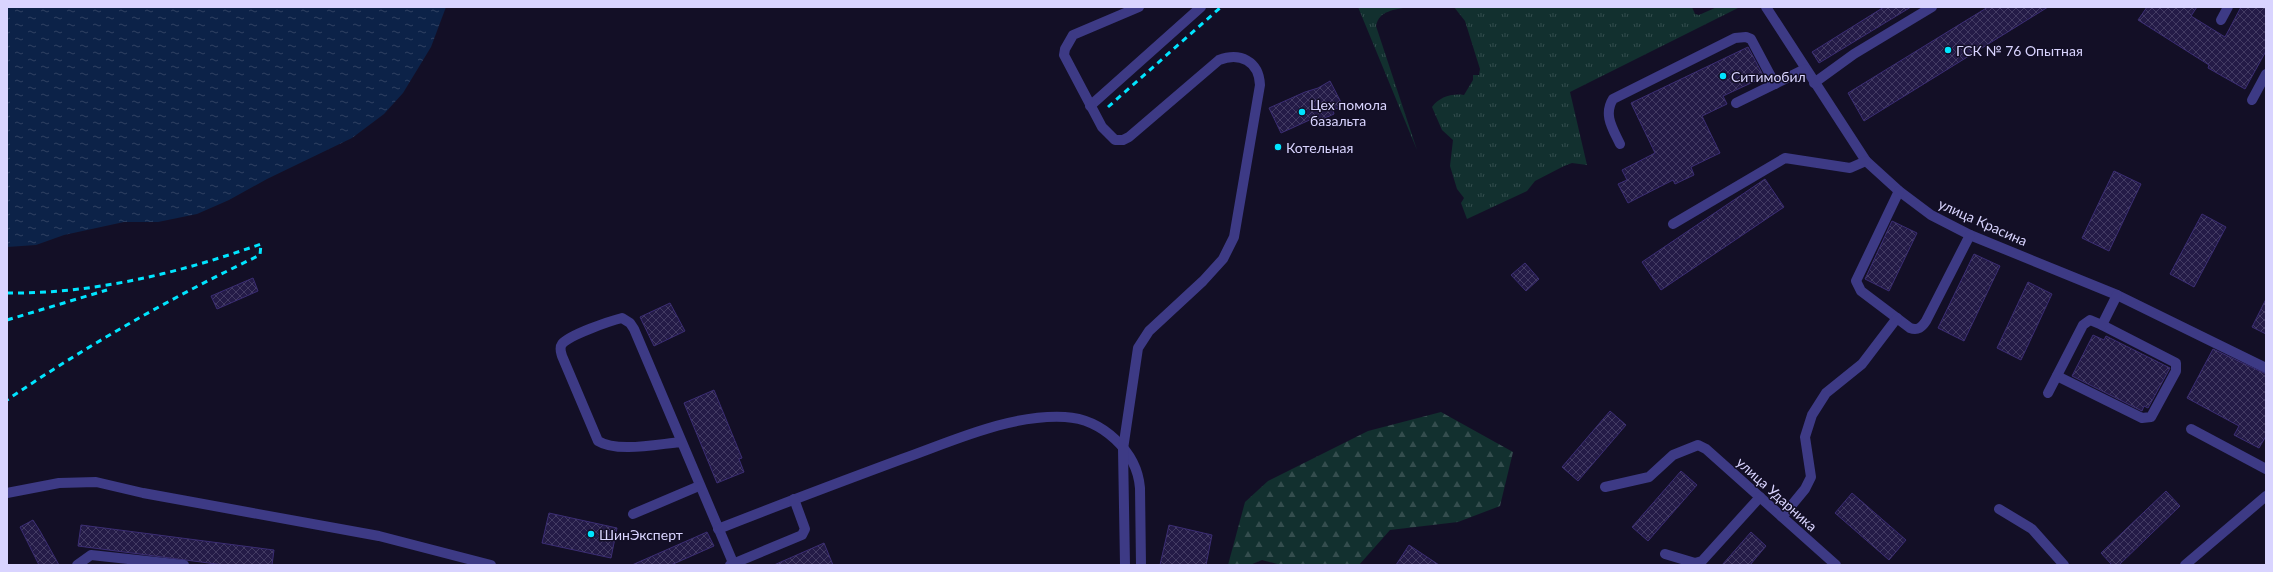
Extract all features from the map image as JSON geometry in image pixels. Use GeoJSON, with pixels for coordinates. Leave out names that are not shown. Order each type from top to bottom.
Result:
{"type":"FeatureCollection","features":[{"type":"Feature","properties":{"kind":"street"},"geometry":{"type":"LineString","coordinates":[[1126,565],[1123,449],[1137,358],[1143,339],[1149,331],[1214,270],[1223,259],[1234,237],[1260,77],[1252,63],[1246,59],[1231,56],[1219,60],[1123,140],[1115,140],[1108,134],[1090,106],[1066,62],[1064,55],[1068,41],[1073,35],[1139,7]]}},
{"type":"Feature","properties":{"kind":"street"},"geometry":{"type":"LineString","coordinates":[[1090,106],[1201,7]]}},
{"type":"Feature","properties":{"kind":"street","name":"улица Красина"},"geometry":{"type":"LineString","coordinates":[[1766,7],[1866,161],[1899,191],[1931,215],[1970,235],[2117,295],[2266,368]]}},
{"type":"Feature","properties":{"kind":"street"},"geometry":{"type":"LineString","coordinates":[[1814,83],[1854,54],[1932,7]]}},
{"type":"Feature","properties":{"kind":"street"},"geometry":{"type":"LineString","coordinates":[[2221,20],[2228,7]]}},
{"type":"Feature","properties":{"kind":"street"},"geometry":{"type":"LineString","coordinates":[[1620,144],[1608,117],[1609,104],[1613,99],[1734,38],[1746,37],[1751,39],[1775,84]]}},
{"type":"Feature","properties":{"kind":"street"},"geometry":{"type":"LineString","coordinates":[[1736,102],[1805,69]]}},
{"type":"Feature","properties":{"kind":"street"},"geometry":{"type":"LineString","coordinates":[[2252,100],[2266,74]]}},
{"type":"Feature","properties":{"kind":"street"},"geometry":{"type":"LineString","coordinates":[[1673,224],[1785,158],[1850,168],[1866,161]]}},
{"type":"Feature","properties":{"kind":"street"},"geometry":{"type":"LineString","coordinates":[[1899,191],[1856,281],[1861,291],[1910,328],[1915,330],[1922,328],[1970,235]]}},
{"type":"Feature","properties":{"kind":"street"},"geometry":{"type":"LineString","coordinates":[[2102,325],[2117,295]]}},
{"type":"Feature","properties":{"kind":"street"},"geometry":{"type":"LineString","coordinates":[[681,442],[618,447],[606,446],[598,441],[562,356],[560,349],[562,344],[614,320],[622,318],[630,323],[634,329],[718,529],[732,565],[802,536],[805,529],[794,499]]}},
{"type":"Feature","properties":{"kind":"street"},"geometry":{"type":"LineString","coordinates":[[1782,516],[1805,488],[1811,476],[1805,437],[1812,416],[1826,393],[1862,364],[1897,318]]}},
{"type":"Feature","properties":{"kind":"street"},"geometry":{"type":"LineString","coordinates":[[2048,393],[2083,325],[2090,320],[2176,364],[2176,371],[2151,418],[2142,418],[2057,376]]}},
{"type":"Feature","properties":{"kind":"street"},"geometry":{"type":"LineString","coordinates":[[718,529],[794,499],[968,435],[1015,422],[1046,417],[1067,417],[1098,426],[1114,438],[1134,464],[1139,477],[1141,565]]}},
{"type":"Feature","properties":{"kind":"street"},"geometry":{"type":"LineString","coordinates":[[2191,429],[2266,469]]}},
{"type":"Feature","properties":{"kind":"street","name":"улица Ударника"},"geometry":{"type":"LineString","coordinates":[[1605,487],[1649,477],[1673,455],[1698,445],[1782,516],[1836,565]]}},
{"type":"Feature","properties":{"kind":"street"},"geometry":{"type":"LineString","coordinates":[[7,493],[59,483],[96,482],[143,493],[379,536],[491,565]]}},
{"type":"Feature","properties":{"kind":"street"},"geometry":{"type":"LineString","coordinates":[[633,514],[699,486]]}},
{"type":"Feature","properties":{"kind":"street"},"geometry":{"type":"LineString","coordinates":[[2185,565],[2266,496]]}},
{"type":"Feature","properties":{"kind":"street"},"geometry":{"type":"LineString","coordinates":[[1665,554],[1695,562],[1702,561],[1760,497]]}},
{"type":"Feature","properties":{"kind":"street"},"geometry":{"type":"LineString","coordinates":[[1999,509],[2032,529],[2064,565]]}},
{"type":"Feature","properties":{"kind":"street"},"geometry":{"type":"LineString","coordinates":[[2197,565],[2202,550]]}},
{"type":"Feature","properties":{"kind":"street"},"geometry":{"type":"LineString","coordinates":[[77,565],[91,555],[98,560],[180,565]]}},
{"type":"Feature","properties":{"kind":"green space"},"geometry":{"type":"Polygon","coordinates":[[[1358,7],[1408,7],[1393,10],[1384,14],[1380,17],[1376,26],[1417,150],[1358,7]]]}},
{"type":"Feature","properties":{"kind":"green space"},"geometry":{"type":"Polygon","coordinates":[[[1454,7],[1692,7],[1695,14],[1699,15],[1717,7],[1740,7],[1570,92],[1587,165],[1572,163],[1564,166],[1535,181],[1527,191],[1467,219],[1461,203],[1464,198],[1457,189],[1450,166],[1453,140],[1442,130],[1432,107],[1446,96],[1464,95],[1473,80],[1473,75],[1479,75],[1480,69],[1465,21],[1454,7]]]}},
{"type":"Feature","properties":{"kind":"green space"},"geometry":{"type":"Polygon","coordinates":[[[1441,412],[1513,452],[1500,506],[1458,522],[1390,530],[1359,565],[1281,565],[1262,560],[1250,565],[1228,565],[1245,502],[1268,481],[1368,431],[1441,412]]]}},
{"type":"Feature","properties":{"kind":"water"},"geometry":{"type":"Polygon","coordinates":[[[7,7],[446,7],[431,47],[403,93],[384,114],[352,138],[267,179],[229,200],[197,214],[158,222],[124,222],[64,235],[36,245],[7,247],[7,7]]]}},
{"type":"Feature","properties":{"kind":"building"},"geometry":{"type":"Polygon","coordinates":[[[1884,7],[1911,7],[1819,63],[1812,52],[1884,7]]]}},
{"type":"Feature","properties":{"kind":"building","name":"ГСК № 76 Опытная"},"geometry":{"type":"Polygon","coordinates":[[[1988,7],[2048,7],[1864,121],[1848,93],[1988,7]]]}},
{"type":"Feature","properties":{"kind":"building"},"geometry":{"type":"Polygon","coordinates":[[[2147,7],[2197,7],[2191,16],[2225,37],[2241,7],[2266,7],[2266,51],[2245,89],[2208,68],[2209,65],[2138,20],[2147,7]]]}},
{"type":"Feature","properties":{"kind":"building"},"geometry":{"type":"Polygon","coordinates":[[[1748,47],[1764,77],[1723,96],[1727,104],[1702,116],[1720,153],[1691,167],[1694,175],[1675,184],[1673,180],[1628,203],[1618,184],[1627,180],[1622,170],[1655,153],[1631,103],[1748,47]]]}},
{"type":"Feature","properties":{"kind":"building","name":"Цех помола базальта"},"geometry":{"type":"Polygon","coordinates":[[[1330,81],[1343,106],[1333,110],[1334,114],[1316,122],[1314,118],[1281,133],[1269,108],[1305,92],[1318,88],[1330,81]]]}},
{"type":"Feature","properties":{"kind":"building"},"geometry":{"type":"Polygon","coordinates":[[[2114,171],[2141,184],[2109,251],[2082,238],[2114,171]]]}},
{"type":"Feature","properties":{"kind":"building"},"geometry":{"type":"Polygon","coordinates":[[[1765,179],[1784,207],[1661,290],[1642,262],[1765,179]]]}},
{"type":"Feature","properties":{"kind":"building"},"geometry":{"type":"Polygon","coordinates":[[[2202,214],[2226,227],[2194,287],[2170,274],[2202,214]]]}},
{"type":"Feature","properties":{"kind":"building"},"geometry":{"type":"Polygon","coordinates":[[[1892,221],[1917,233],[1889,291],[1865,279],[1892,221]]]}},
{"type":"Feature","properties":{"kind":"building"},"geometry":{"type":"Polygon","coordinates":[[[1974,254],[2000,266],[1964,341],[1938,328],[1974,254]]]}},
{"type":"Feature","properties":{"kind":"building"},"geometry":{"type":"Polygon","coordinates":[[[1525,263],[1539,279],[1526,291],[1511,275],[1525,263]]]}},
{"type":"Feature","properties":{"kind":"building"},"geometry":{"type":"Polygon","coordinates":[[[253,278],[258,291],[217,309],[211,296],[253,278]]]}},
{"type":"Feature","properties":{"kind":"building"},"geometry":{"type":"Polygon","coordinates":[[[2028,282],[2052,294],[2021,360],[1997,348],[2028,282]]]}},
{"type":"Feature","properties":{"kind":"building"},"geometry":{"type":"Polygon","coordinates":[[[2266,299],[2266,334],[2252,327],[2266,299]]]}},
{"type":"Feature","properties":{"kind":"building"},"geometry":{"type":"Polygon","coordinates":[[[670,303],[685,331],[654,346],[640,317],[670,303]]]}},
{"type":"Feature","properties":{"kind":"building"},"geometry":{"type":"Polygon","coordinates":[[[2093,335],[2104,340],[2106,336],[2170,368],[2148,408],[2144,406],[2142,411],[2072,376],[2093,335]]]}},
{"type":"Feature","properties":{"kind":"building"},"geometry":{"type":"Polygon","coordinates":[[[2213,349],[2266,374],[2266,436],[2259,448],[2234,435],[2239,426],[2187,398],[2213,349]]]}},
{"type":"Feature","properties":{"kind":"building"},"geometry":{"type":"Polygon","coordinates":[[[714,390],[742,458],[739,459],[744,472],[717,483],[684,403],[714,390]]]}},
{"type":"Feature","properties":{"kind":"building"},"geometry":{"type":"Polygon","coordinates":[[[1610,411],[1626,425],[1578,481],[1562,467],[1610,411]]]}},
{"type":"Feature","properties":{"kind":"building"},"geometry":{"type":"Polygon","coordinates":[[[1681,471],[1697,485],[1648,541],[1632,527],[1681,471]]]}},
{"type":"Feature","properties":{"kind":"building"},"geometry":{"type":"Polygon","coordinates":[[[2166,491],[2180,506],[2119,565],[2112,565],[2101,553],[2166,491]]]}},
{"type":"Feature","properties":{"kind":"building"},"geometry":{"type":"Polygon","coordinates":[[[1852,493],[1906,540],[1889,560],[1835,513],[1852,493]]]}},
{"type":"Feature","properties":{"kind":"building"},"geometry":{"type":"Polygon","coordinates":[[[549,513],[617,528],[611,558],[542,543],[549,513]]]}},
{"type":"Feature","properties":{"kind":"building"},"geometry":{"type":"Polygon","coordinates":[[[33,520],[59,565],[39,565],[20,527],[33,520]]]}},
{"type":"Feature","properties":{"kind":"building"},"geometry":{"type":"Polygon","coordinates":[[[81,525],[274,550],[272,565],[224,565],[78,546],[81,525]]]}},
{"type":"Feature","properties":{"kind":"building"},"geometry":{"type":"Polygon","coordinates":[[[1169,525],[1212,535],[1206,565],[1160,565],[1169,525]]]}},
{"type":"Feature","properties":{"kind":"building"},"geometry":{"type":"Polygon","coordinates":[[[707,532],[714,546],[671,565],[632,565],[707,532]]]}},
{"type":"Feature","properties":{"kind":"building"},"geometry":{"type":"Polygon","coordinates":[[[1751,532],[1766,546],[1750,565],[1722,565],[1751,532]]]}},
{"type":"Feature","properties":{"kind":"building"},"geometry":{"type":"Polygon","coordinates":[[[824,543],[833,565],[774,565],[824,543]]]}},
{"type":"Feature","properties":{"kind":"building"},"geometry":{"type":"Polygon","coordinates":[[[1409,545],[1439,565],[1396,565],[1409,545]]]}},
{"type":"Feature","properties":{"kind":"railway"},"geometry":{"type":"LineString","coordinates":[[1108,107],[1221,7]]}},
{"type":"Feature","properties":{"kind":"railway"},"geometry":{"type":"LineString","coordinates":[[7,293],[72,290],[136,280],[168,273],[261,244],[260,255],[195,287],[99,341],[7,400]]}},
{"type":"Feature","properties":{"kind":"railway"},"geometry":{"type":"LineString","coordinates":[[7,320],[107,290]]}},
{"type":"Feature","properties":{"kind":"place","name":"ГСК № 76 Опытная"},"geometry":{"type":"Point","coordinates":[1948,50]}},
{"type":"Feature","properties":{"kind":"place","name":"Ситимобил"},"geometry":{"type":"Point","coordinates":[1723,76]}},
{"type":"Feature","properties":{"kind":"place","name":"Цех помола базальта"},"geometry":{"type":"Point","coordinates":[1302,112]}},
{"type":"Feature","properties":{"kind":"place","name":"Котельная"},"geometry":{"type":"Point","coordinates":[1278,147]}},
{"type":"Feature","properties":{"kind":"place","name":"ШинЭксперт"},"geometry":{"type":"Point","coordinates":[591,534]}}]}
